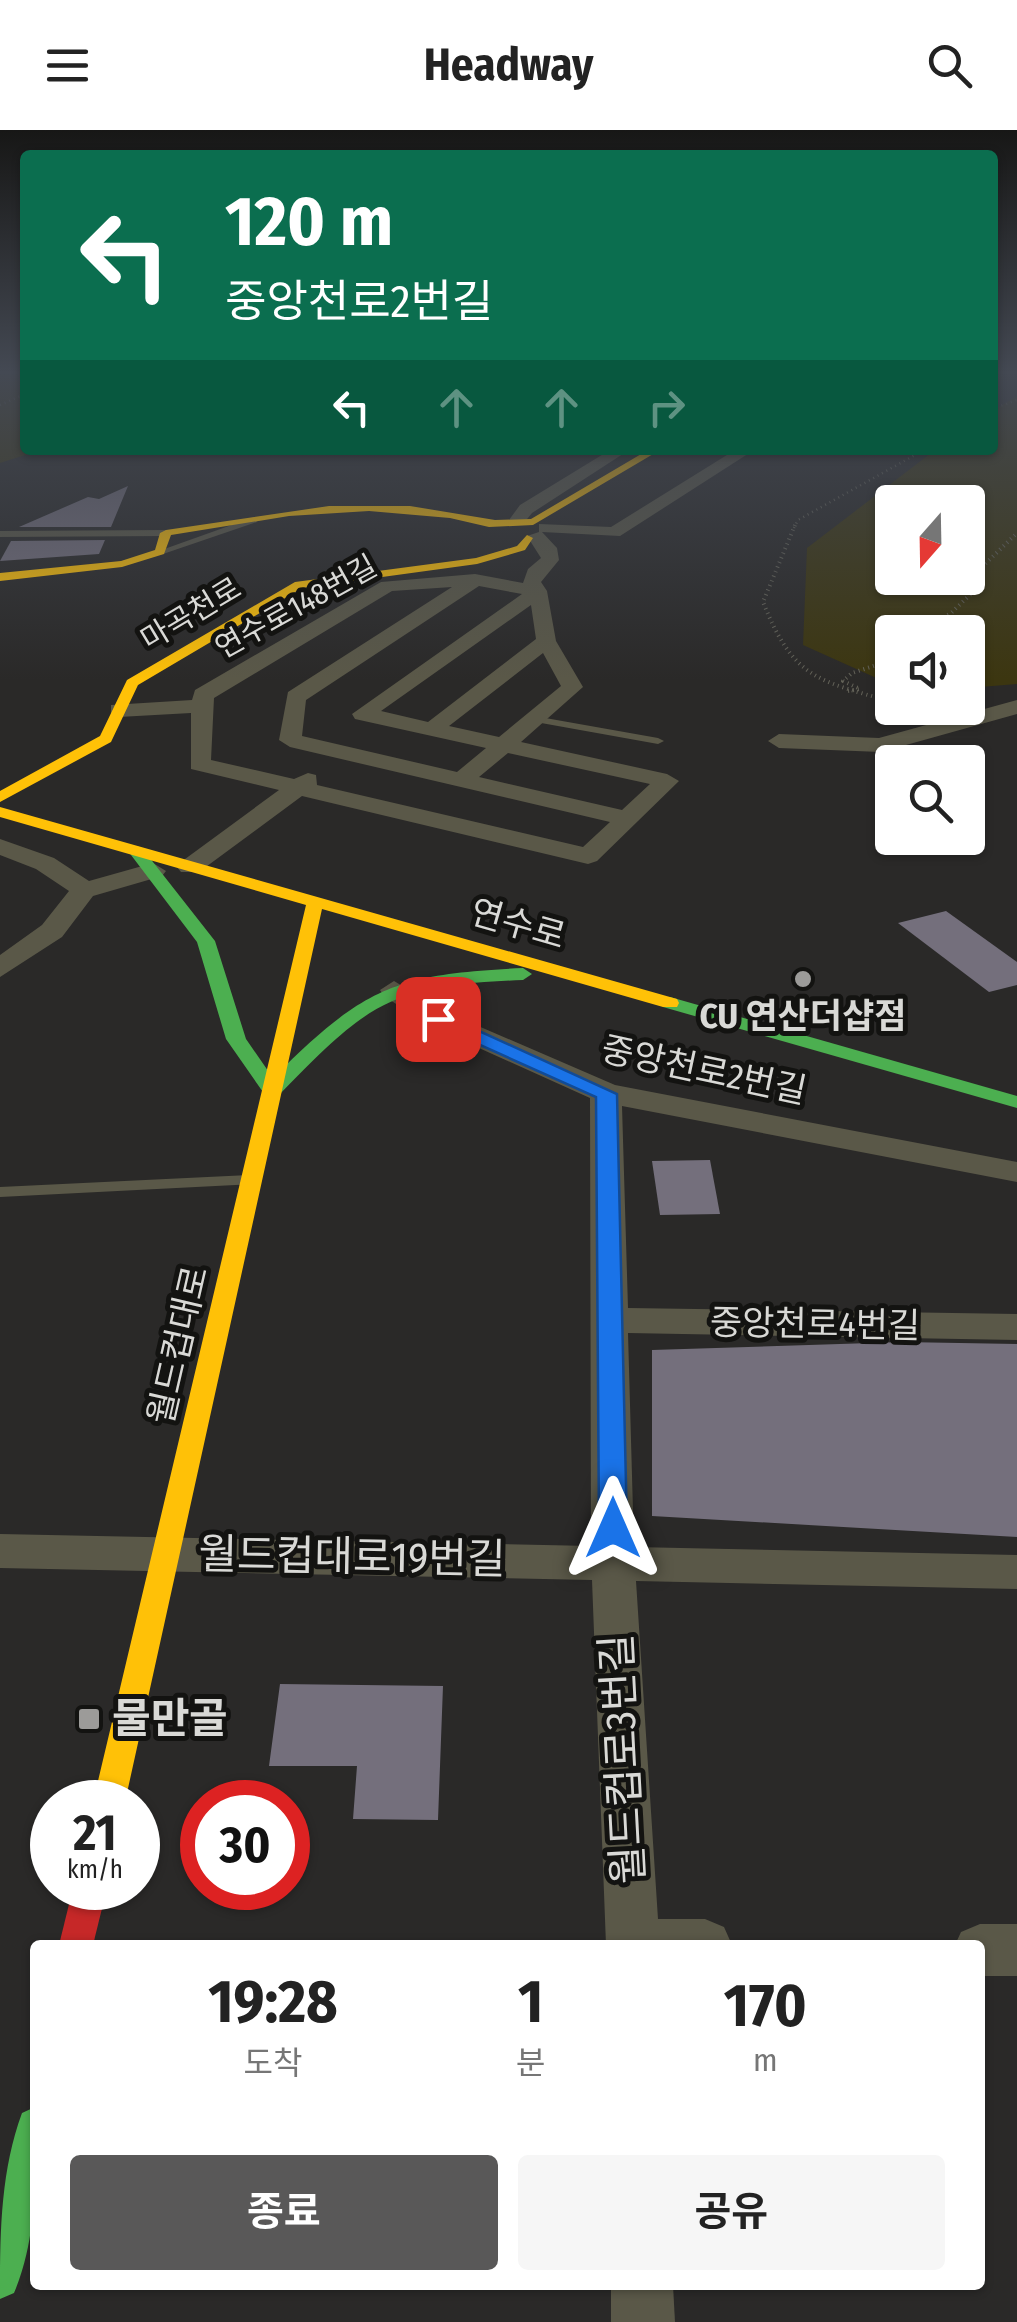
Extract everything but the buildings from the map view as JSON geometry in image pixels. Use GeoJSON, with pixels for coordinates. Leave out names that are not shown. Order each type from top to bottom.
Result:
{"type":"FeatureCollection","features":[{"type":"Feature","properties":{"kind":"main road","name":"마곡천로"},"geometry":{"type":"LineString","coordinates":[[0,797],[106,740],[132,683],[290,590],[330,578],[382,580],[467,572],[510,552],[522,529],[612,475]]}},
{"type":"Feature","properties":{"kind":"main road"},"geometry":{"type":"LineString","coordinates":[[0,577],[122,564],[163,543],[274,512],[342,502],[386,503],[522,529]]}},
{"type":"Feature","properties":{"kind":"main road","name":"연수로"},"geometry":{"type":"LineString","coordinates":[[0,812],[145,861],[190,866],[1017,1102]]}},
{"type":"Feature","properties":{"kind":"main road"},"geometry":{"type":"LineString","coordinates":[[145,861],[206,942],[236,1039],[272,1091],[352,1014],[394,990],[486,974],[564,973]]}},
{"type":"Feature","properties":{"kind":"main road","name":"월드컵대로"},"geometry":{"type":"LineString","coordinates":[[114,1780],[315,902]]}},
{"type":"Feature","properties":{"kind":"main road"},"geometry":{"type":"LineString","coordinates":[[77,1940],[85,1910]]}},
{"type":"Feature","properties":{"kind":"main road"},"geometry":{"type":"LineString","coordinates":[[0,2279],[30,2148]]}},
{"type":"Feature","properties":{"kind":"street"},"geometry":{"type":"LineString","coordinates":[[522,529],[526,509],[580,475]]}},
{"type":"Feature","properties":{"kind":"street"},"geometry":{"type":"LineString","coordinates":[[522,529],[614,532],[705,475]]}},
{"type":"Feature","properties":{"kind":"street"},"geometry":{"type":"LineString","coordinates":[[462,780],[572,687],[546,641],[538,591],[532,582],[534,574],[550,560],[548,548],[522,529]]}},
{"type":"Feature","properties":{"kind":"street"},"geometry":{"type":"LineString","coordinates":[[467,572],[538,591]]}},
{"type":"Feature","properties":{"kind":"street","name":"연수로148번길"},"geometry":{"type":"LineString","coordinates":[[467,572],[296,697],[290,740],[628,818]]}},
{"type":"Feature","properties":{"kind":"street","name":"연수로148번길"},"geometry":{"type":"LineString","coordinates":[[382,580],[203,696],[199,764],[588,856],[667,781],[363,714],[538,591]]}},
{"type":"Feature","properties":{"kind":"street"},"geometry":{"type":"LineString","coordinates":[[432,729],[546,641]]}},
{"type":"Feature","properties":{"kind":"street"},"geometry":{"type":"LineString","coordinates":[[120,710],[202,706]]}},
{"type":"Feature","properties":{"kind":"street"},"geometry":{"type":"LineString","coordinates":[[780,741],[881,746],[968,717],[1017,708]]}},
{"type":"Feature","properties":{"kind":"street"},"geometry":{"type":"LineString","coordinates":[[190,866],[346,753]]}},
{"type":"Feature","properties":{"kind":"street"},"geometry":{"type":"LineString","coordinates":[[0,847],[35,857],[65,873],[84,890]]}},
{"type":"Feature","properties":{"kind":"street"},"geometry":{"type":"LineString","coordinates":[[0,968],[52,931],[84,890],[145,861]]}},
{"type":"Feature","properties":{"kind":"street","name":"중앙천로2번길"},"geometry":{"type":"LineString","coordinates":[[394,990],[438,1019],[606,1094],[1017,1172]]}},
{"type":"Feature","properties":{"kind":"street","name":"월드컵로3번길"},"geometry":{"type":"LineString","coordinates":[[606,1094],[613,1563],[633,1940]]}},
{"type":"Feature","properties":{"kind":"street","name":"중앙천로4번길"},"geometry":{"type":"LineString","coordinates":[[612,1320],[1017,1327]]}},
{"type":"Feature","properties":{"kind":"street","name":"월드컵대로19번길"},"geometry":{"type":"LineString","coordinates":[[0,1551],[1017,1572]]}},
{"type":"Feature","properties":{"kind":"street"},"geometry":{"type":"LineString","coordinates":[[985,1950],[1017,1950]]}},
{"type":"Feature","properties":{"kind":"street"},"geometry":{"type":"LineString","coordinates":[[642,2290],[643,2322]]}},
{"type":"Feature","properties":{"kind":"lane"},"geometry":{"type":"LineString","coordinates":[[0,534],[163,543]]}},
{"type":"Feature","properties":{"kind":"lane"},"geometry":{"type":"LineString","coordinates":[[534,720],[658,741]]}},
{"type":"Feature","properties":{"kind":"lane"},"geometry":{"type":"LineString","coordinates":[[0,1192],[252,1180]]}},
{"type":"Feature","properties":{"kind":"path"},"geometry":{"type":"LineString","coordinates":[[875,698],[814,679],[797,664],[776,634],[764,602],[798,520],[878,475]]}},
{"type":"Feature","properties":{"kind":"path"},"geometry":{"type":"LineString","coordinates":[[945,615],[973,592],[958,590],[982,581],[975,576],[984,560],[1012,542],[1017,533]]}},
{"type":"Feature","properties":{"kind":"path"},"geometry":{"type":"LineString","coordinates":[[847,691],[860,689],[843,682],[852,673],[875,666]]}},
{"type":"Feature","properties":{"kind":"shaded area"},"geometry":{"type":"Polygon","coordinates":[[[902,475],[1017,475],[1017,684],[985,687],[985,615],[875,615],[875,677],[803,645],[807,548],[875,496],[875,595],[985,595],[985,485],[889,485],[902,475]]]}},
{"type":"Feature","properties":{"kind":"traffic: fast"},"geometry":{"type":"LineString","coordinates":[[136,851],[206,941],[236,1039],[272,1091],[332,1032],[381,997],[407,986],[438,980],[523,974]]}},
{"type":"Feature","properties":{"kind":"traffic: fast"},"geometry":{"type":"LineString","coordinates":[[670,1003],[1017,1102]]}},
{"type":"Feature","properties":{"kind":"traffic: fast"},"geometry":{"type":"LineString","coordinates":[[0,2279],[30,2148]]}},
{"type":"Feature","properties":{"kind":"traffic: slow"},"geometry":{"type":"LineString","coordinates":[[489,524],[533,522],[612,475]]}},
{"type":"Feature","properties":{"kind":"traffic: slow"},"geometry":{"type":"LineString","coordinates":[[0,577],[122,564],[160,552],[166,533],[289,513],[369,508],[410,510],[492,523]]}},
{"type":"Feature","properties":{"kind":"traffic: slow"},"geometry":{"type":"LineString","coordinates":[[0,797],[106,739],[132,683],[299,585],[477,561],[521,548],[527,538]]}},
{"type":"Feature","properties":{"kind":"traffic: slow"},"geometry":{"type":"LineString","coordinates":[[0,812],[670,1003]]}},
{"type":"Feature","properties":{"kind":"traffic: slow"},"geometry":{"type":"LineString","coordinates":[[114,1780],[315,902]]}},
{"type":"Feature","properties":{"kind":"traffic: jam"},"geometry":{"type":"LineString","coordinates":[[77,1940],[85,1910]]}},
{"type":"Feature","properties":{"kind":"place","name":"CU 연산더샵점"},"geometry":{"type":"Point","coordinates":[803,979]}},
{"type":"Feature","properties":{"kind":"place","name":"물만골"},"geometry":{"type":"Point","coordinates":[89,1719]}},
{"type":"Feature","properties":{"kind":"route"},"geometry":{"type":"LineString","coordinates":[[438,1019],[606,1094],[613,1528]]}}]}
